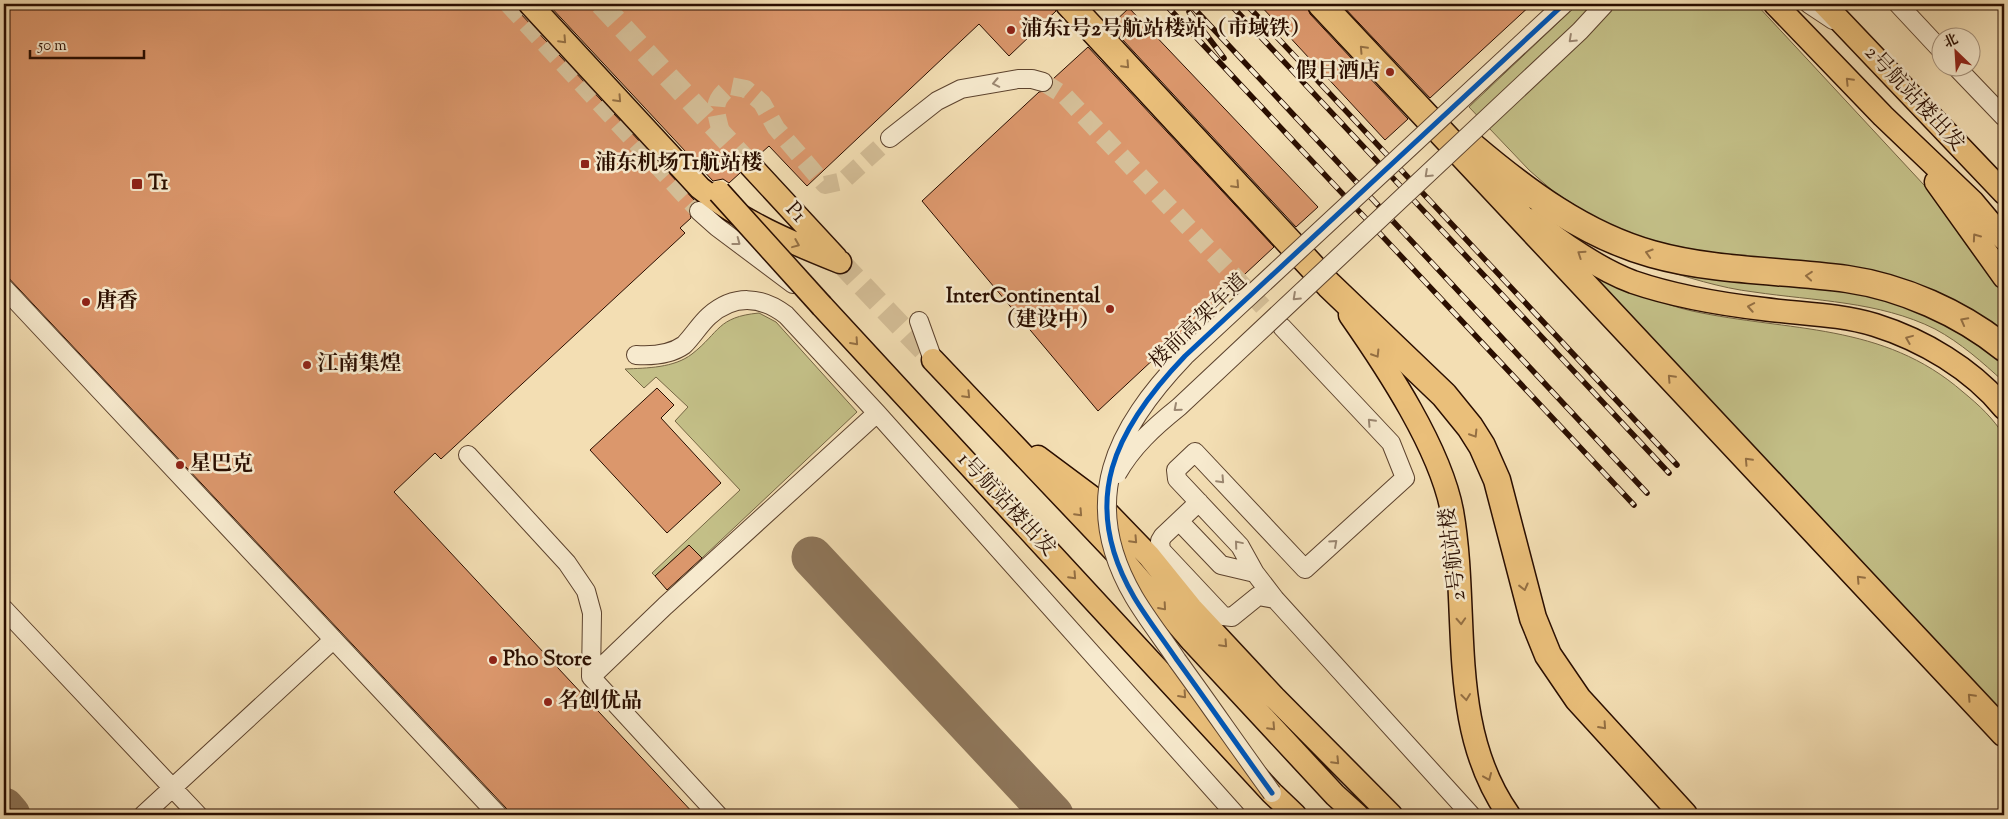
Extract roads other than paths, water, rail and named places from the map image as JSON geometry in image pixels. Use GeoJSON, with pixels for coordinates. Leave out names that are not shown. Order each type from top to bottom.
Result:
{"type":"FeatureCollection","features":[{"type":"Feature","properties":{"kind":"highway"},"geometry":{"type":"LineString","coordinates":[[1069,4],[1329,285],[1444,395],[1470,427],[1497,480],[1533,618],[1548,655],[1578,699],[1684,815]]}},
{"type":"Feature","properties":{"kind":"highway"},"geometry":{"type":"LineString","coordinates":[[1321,4],[1333,14],[1383,72],[2004,733]]}},
{"type":"Feature","properties":{"kind":"highway"},"geometry":{"type":"LineString","coordinates":[[1383,72],[1507,176],[1540,200],[1616,240],[1653,254],[1678,260],[1753,272],[1848,279],[1898,291],[1944,311],[1984,332],[2004,348]]}},
{"type":"Feature","properties":{"kind":"main road","name":"P1"},"geometry":{"type":"LineString","coordinates":[[530,4],[700,188],[719,203],[773,235],[840,262],[749,164]]}},
{"type":"Feature","properties":{"kind":"main road"},"geometry":{"type":"LineString","coordinates":[[1775,4],[1883,116],[1939,168],[2004,239]]}},
{"type":"Feature","properties":{"kind":"main road","name":"2号航站楼出发"},"geometry":{"type":"LineString","coordinates":[[1824,4],[2004,193]]}},
{"type":"Feature","properties":{"kind":"main road"},"geometry":{"type":"LineString","coordinates":[[1883,116],[1944,191],[2004,277]]}},
{"type":"Feature","properties":{"kind":"main road"},"geometry":{"type":"LineString","coordinates":[[1455,149],[1539,224],[1586,257],[1632,282],[1690,297],[1761,309],[1836,317],[1875,325],[1919,342],[1960,368],[1996,398],[2004,408]]}},
{"type":"Feature","properties":{"kind":"main road","name":"1号航站楼出发"},"geometry":{"type":"LineString","coordinates":[[719,192],[1272,793],[1295,815]]}},
{"type":"Feature","properties":{"kind":"main road","name":"2号航站楼"},"geometry":{"type":"LineString","coordinates":[[1329,285],[1372,348],[1431,448],[1449,501],[1460,585],[1465,698],[1473,735],[1489,780],[1509,815]]}},
{"type":"Feature","properties":{"kind":"main road"},"geometry":{"type":"LineString","coordinates":[[933,360],[1120,557],[1198,648],[1335,795],[1357,815]]}},
{"type":"Feature","properties":{"kind":"main road"},"geometry":{"type":"LineString","coordinates":[[1002,432],[1061,472],[1093,498],[1149,556],[1190,608]]}},
{"type":"Feature","properties":{"kind":"main road"},"geometry":{"type":"LineString","coordinates":[[1120,557],[1174,594],[1190,608],[1355,781],[1391,815]]}},
{"type":"Feature","properties":{"kind":"main road"},"geometry":{"type":"LineString","coordinates":[[1272,793],[1291,815]]}},
{"type":"Feature","properties":{"kind":"street","name":"楼前高架车道"},"geometry":{"type":"LineString","coordinates":[[1272,793],[1134,597],[1117,560],[1110,534],[1106,492],[1114,459],[1134,417],[1163,378],[1564,4]]}},
{"type":"Feature","properties":{"kind":"street"},"geometry":{"type":"LineString","coordinates":[[1106,492],[1124,462],[1147,434],[1186,400],[1573,38],[1606,4]]}},
{"type":"Feature","properties":{"kind":"street"},"geometry":{"type":"LineString","coordinates":[[1809,4],[1852,33]]}},
{"type":"Feature","properties":{"kind":"street"},"geometry":{"type":"LineString","coordinates":[[1898,4],[1930,39]]}},
{"type":"Feature","properties":{"kind":"street"},"geometry":{"type":"LineString","coordinates":[[890,138],[937,101],[961,90],[1018,79],[1032,78],[1044,82]]}},
{"type":"Feature","properties":{"kind":"street"},"geometry":{"type":"LineString","coordinates":[[1967,78],[2004,117]]}},
{"type":"Feature","properties":{"kind":"street"},"geometry":{"type":"LineString","coordinates":[[699,210],[717,227],[822,306]]}},
{"type":"Feature","properties":{"kind":"street"},"geometry":{"type":"LineString","coordinates":[[4,288],[498,815]]}},
{"type":"Feature","properties":{"kind":"street"},"geometry":{"type":"LineString","coordinates":[[636,355],[648,356],[672,351],[684,345],[710,316],[724,305],[740,300],[755,300],[771,304],[786,315],[877,413],[1236,815]]}},
{"type":"Feature","properties":{"kind":"street"},"geometry":{"type":"LineString","coordinates":[[919,321],[933,360]]}},
{"type":"Feature","properties":{"kind":"street"},"geometry":{"type":"LineString","coordinates":[[1282,327],[1391,443],[1405,478],[1304,569],[1195,452],[1176,470],[1177,479],[1240,546],[1255,572],[1275,598],[1471,815]]}},
{"type":"Feature","properties":{"kind":"street"},"geometry":{"type":"LineString","coordinates":[[591,677],[665,606],[877,413]]}},
{"type":"Feature","properties":{"kind":"street"},"geometry":{"type":"LineString","coordinates":[[468,456],[567,563],[586,591],[592,613],[591,677],[718,815]]}},
{"type":"Feature","properties":{"kind":"street"},"geometry":{"type":"LineString","coordinates":[[1199,502],[1163,536],[1159,546],[1223,616],[1232,617],[1258,596],[1275,598]]}},
{"type":"Feature","properties":{"kind":"street"},"geometry":{"type":"LineString","coordinates":[[1179,521],[1221,565],[1255,572]]}},
{"type":"Feature","properties":{"kind":"street"},"geometry":{"type":"LineString","coordinates":[[4,609],[198,815]]}},
{"type":"Feature","properties":{"kind":"street"},"geometry":{"type":"LineString","coordinates":[[143,815],[333,640]]}},
{"type":"Feature","properties":{"kind":"tunnel"},"geometry":{"type":"LineString","coordinates":[[508,4],[699,211]]}},
{"type":"Feature","properties":{"kind":"tunnel"},"geometry":{"type":"LineString","coordinates":[[601,4],[749,164]]}},
{"type":"Feature","properties":{"kind":"tunnel"},"geometry":{"type":"LineString","coordinates":[[1043,82],[1065,96],[1282,327]]}},
{"type":"Feature","properties":{"kind":"tunnel"},"geometry":{"type":"LineString","coordinates":[[721,133],[716,112],[717,102],[731,86],[746,89],[762,103],[776,128],[825,185],[843,181],[890,138]]}},
{"type":"Feature","properties":{"kind":"tunnel"},"geometry":{"type":"LineString","coordinates":[[840,262],[933,360]]}},
{"type":"Feature","properties":{"kind":"railway"},"geometry":{"type":"LineString","coordinates":[[1165,4],[1634,505]]}},
{"type":"Feature","properties":{"kind":"railway"},"geometry":{"type":"LineString","coordinates":[[1190,4],[1647,493]]}},
{"type":"Feature","properties":{"kind":"railway"},"geometry":{"type":"LineString","coordinates":[[1230,4],[1669,473]]}},
{"type":"Feature","properties":{"kind":"railway"},"geometry":{"type":"LineString","coordinates":[[1246,4],[1677,465]]}},
{"type":"Feature","properties":{"kind":"railway"},"geometry":{"type":"LineString","coordinates":[[1189,12],[1224,58]]}},
{"type":"Feature","properties":{"kind":"place","name":"浦东1号2号航站楼站（市域铁）"},"geometry":{"type":"Point","coordinates":[1011,30]}},
{"type":"Feature","properties":{"kind":"place","name":"假日酒店"},"geometry":{"type":"Point","coordinates":[1390,72]}},
{"type":"Feature","properties":{"kind":"place","name":"浦东机场T1航站楼"},"geometry":{"type":"Point","coordinates":[585,164]}},
{"type":"Feature","properties":{"kind":"place","name":"T1"},"geometry":{"type":"Point","coordinates":[137,184]}},
{"type":"Feature","properties":{"kind":"place","name":"唐香"},"geometry":{"type":"Point","coordinates":[86,302]}},
{"type":"Feature","properties":{"kind":"place","name":"InterContinental （建设中）"},"geometry":{"type":"Point","coordinates":[1110,309]}},
{"type":"Feature","properties":{"kind":"place","name":"江南集煌"},"geometry":{"type":"Point","coordinates":[307,365]}},
{"type":"Feature","properties":{"kind":"place","name":"星巴克"},"geometry":{"type":"Point","coordinates":[180,465]}},
{"type":"Feature","properties":{"kind":"place","name":"Pho Store"},"geometry":{"type":"Point","coordinates":[493,660]}},
{"type":"Feature","properties":{"kind":"place","name":"名创优品"},"geometry":{"type":"Point","coordinates":[548,702]}}]}
